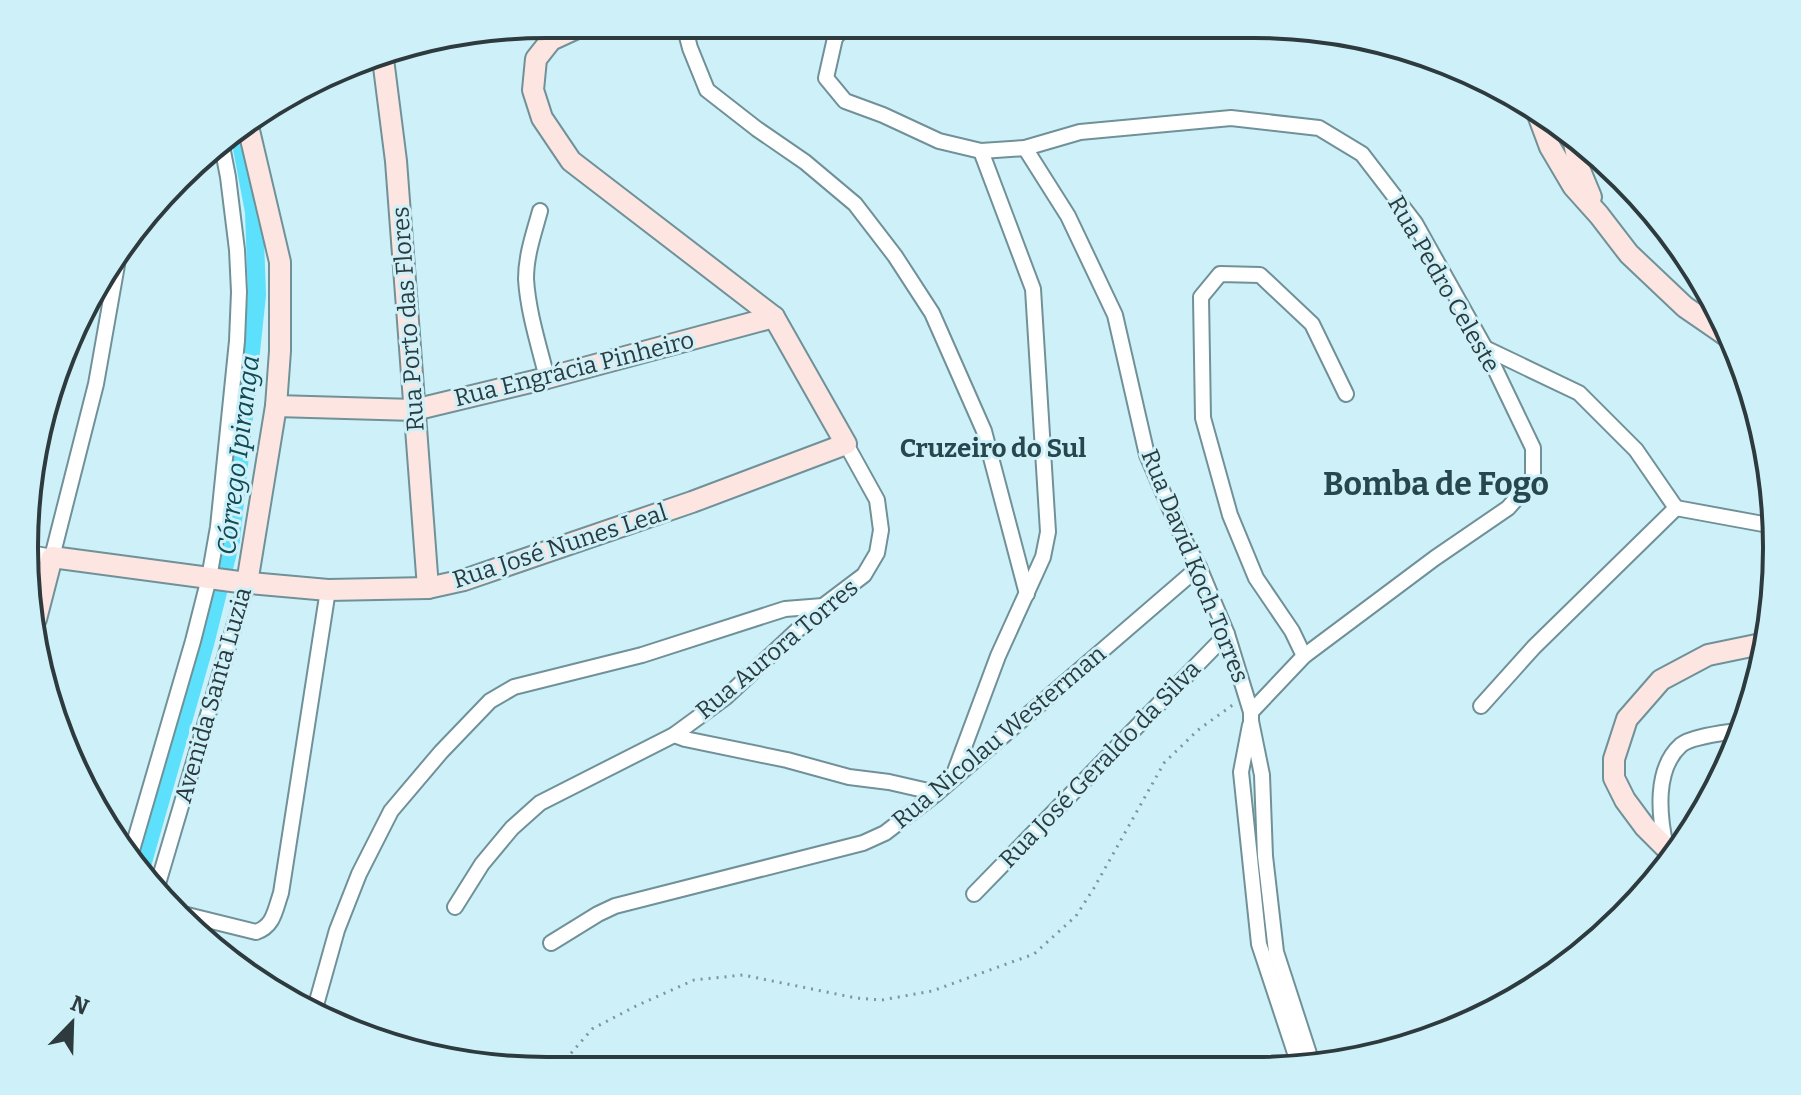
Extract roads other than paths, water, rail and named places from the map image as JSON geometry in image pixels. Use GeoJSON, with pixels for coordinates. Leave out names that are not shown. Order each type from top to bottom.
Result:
{"type":"FeatureCollection","features":[{"type":"Feature","properties":{"kind":"street","name":"Rua Aurora Torres"},"geometry":{"type":"LineString","coordinates":[[455,907],[482,864],[512,828],[540,803],[674,735],[726,697],[823,606],[864,575],[877,553],[881,530],[877,500],[774,317],[571,161],[542,118],[533,90],[536,59],[555,38]]}},
{"type":"Feature","properties":{"kind":"street"},"geometry":{"type":"LineString","coordinates":[[687,38],[707,90],[805,162],[855,204],[895,256],[932,313],[984,431],[1027,594]]}},
{"type":"Feature","properties":{"kind":"street","name":"Rua Pedro Celeste"},"geometry":{"type":"LineString","coordinates":[[835,38],[826,78],[845,101],[939,141],[981,151],[1025,148],[1080,132],[1231,118],[1319,128],[1362,154],[1415,223],[1485,348],[1533,448],[1533,480],[1508,508],[1304,656],[1251,716]]}},
{"type":"Feature","properties":{"kind":"street","name":"Rua Porto das Flores"},"geometry":{"type":"LineString","coordinates":[[384,65],[396,161],[428,588]]}},
{"type":"Feature","properties":{"kind":"street"},"geometry":{"type":"LineString","coordinates":[[1543,128],[1550,147],[1573,186],[1629,254],[1685,307],[1711,325]]}},
{"type":"Feature","properties":{"kind":"street","name":"Avenida Santa Luzia"},"geometry":{"type":"LineString","coordinates":[[159,877],[229,581],[276,406],[280,351],[280,262],[250,134]]}},
{"type":"Feature","properties":{"kind":"street","name":"Rua David Koch Torres"},"geometry":{"type":"LineString","coordinates":[[1025,148],[1068,216],[1115,315],[1147,455],[1227,634],[1246,695],[1262,775],[1265,856],[1276,952],[1309,1054]]}},
{"type":"Feature","properties":{"kind":"street"},"geometry":{"type":"LineString","coordinates":[[953,778],[998,656],[1043,557],[1048,532],[1033,289],[981,151]]}},
{"type":"Feature","properties":{"kind":"street"},"geometry":{"type":"LineString","coordinates":[[1576,153],[1579,168],[1599,215]]}},
{"type":"Feature","properties":{"kind":"street","name":"Avenida Santa Luzia"},"geometry":{"type":"LineString","coordinates":[[134,845],[193,641],[229,581],[218,527],[239,292],[237,250],[224,154]]}},
{"type":"Feature","properties":{"kind":"street"},"geometry":{"type":"LineString","coordinates":[[540,211],[529,250],[526,278],[530,309],[547,378]]}},
{"type":"Feature","properties":{"kind":"street"},"geometry":{"type":"LineString","coordinates":[[1304,656],[1292,631],[1256,578],[1230,515],[1203,418],[1201,297],[1220,274],[1260,275],[1312,324],[1346,394]]}},
{"type":"Feature","properties":{"kind":"street"},"geometry":{"type":"LineString","coordinates":[[41,601],[96,384],[114,279]]}},
{"type":"Feature","properties":{"kind":"street","name":"Rua Engrácia Pinheiro"},"geometry":{"type":"LineString","coordinates":[[276,406],[414,410],[774,317]]}},
{"type":"Feature","properties":{"kind":"street"},"geometry":{"type":"LineString","coordinates":[[1485,348],[1579,393],[1636,450],[1676,508],[1762,524]]}},
{"type":"Feature","properties":{"kind":"street","name":"Rua José Nunes Leal"},"geometry":{"type":"LineString","coordinates":[[38,554],[229,581],[328,590],[428,588],[464,580],[678,507],[846,444]]}},
{"type":"Feature","properties":{"kind":"street"},"geometry":{"type":"LineString","coordinates":[[1481,706],[1534,647],[1676,508]]}},
{"type":"Feature","properties":{"kind":"street","name":"Rua Nicolau Westerman"},"geometry":{"type":"LineString","coordinates":[[551,943],[615,906],[863,843],[885,833],[937,793],[1199,567]]}},
{"type":"Feature","properties":{"kind":"street"},"geometry":{"type":"LineString","coordinates":[[197,918],[256,932],[271,924],[281,893],[328,590]]}},
{"type":"Feature","properties":{"kind":"street"},"geometry":{"type":"LineString","coordinates":[[317,1001],[348,902],[391,811],[490,701],[514,687],[642,655],[785,609],[823,606]]}},
{"type":"Feature","properties":{"kind":"street","name":"Rua José Geraldo da Silva"},"geometry":{"type":"LineString","coordinates":[[974,894],[1227,634]]}},
{"type":"Feature","properties":{"kind":"street"},"geometry":{"type":"LineString","coordinates":[[1666,846],[1645,827],[1625,800],[1614,778],[1614,759],[1627,719],[1661,680],[1708,655],[1753,646]]}},
{"type":"Feature","properties":{"kind":"street","name":"Rua David Koch Torres"},"geometry":{"type":"LineString","coordinates":[[1251,716],[1241,772],[1259,944],[1296,1055]]}},
{"type":"Feature","properties":{"kind":"street"},"geometry":{"type":"LineString","coordinates":[[1668,844],[1662,830],[1666,765],[1682,744],[1728,733]]}},
{"type":"Feature","properties":{"kind":"street"},"geometry":{"type":"LineString","coordinates":[[674,735],[849,777],[937,793]]}},
{"type":"Feature","properties":{"kind":"waterway","name":"Córrego Ipiranga"},"geometry":{"type":"LineString","coordinates":[[144,859],[231,540],[257,295],[254,212],[241,141]]}},
{"type":"Feature","properties":{"kind":"district","name":"Cruzeiro do Sul"},"geometry":{"type":"Point","coordinates":[993,448]}},
{"type":"Feature","properties":{"kind":"district","name":"Bomba de Fogo"},"geometry":{"type":"Point","coordinates":[1436,484]}}]}
